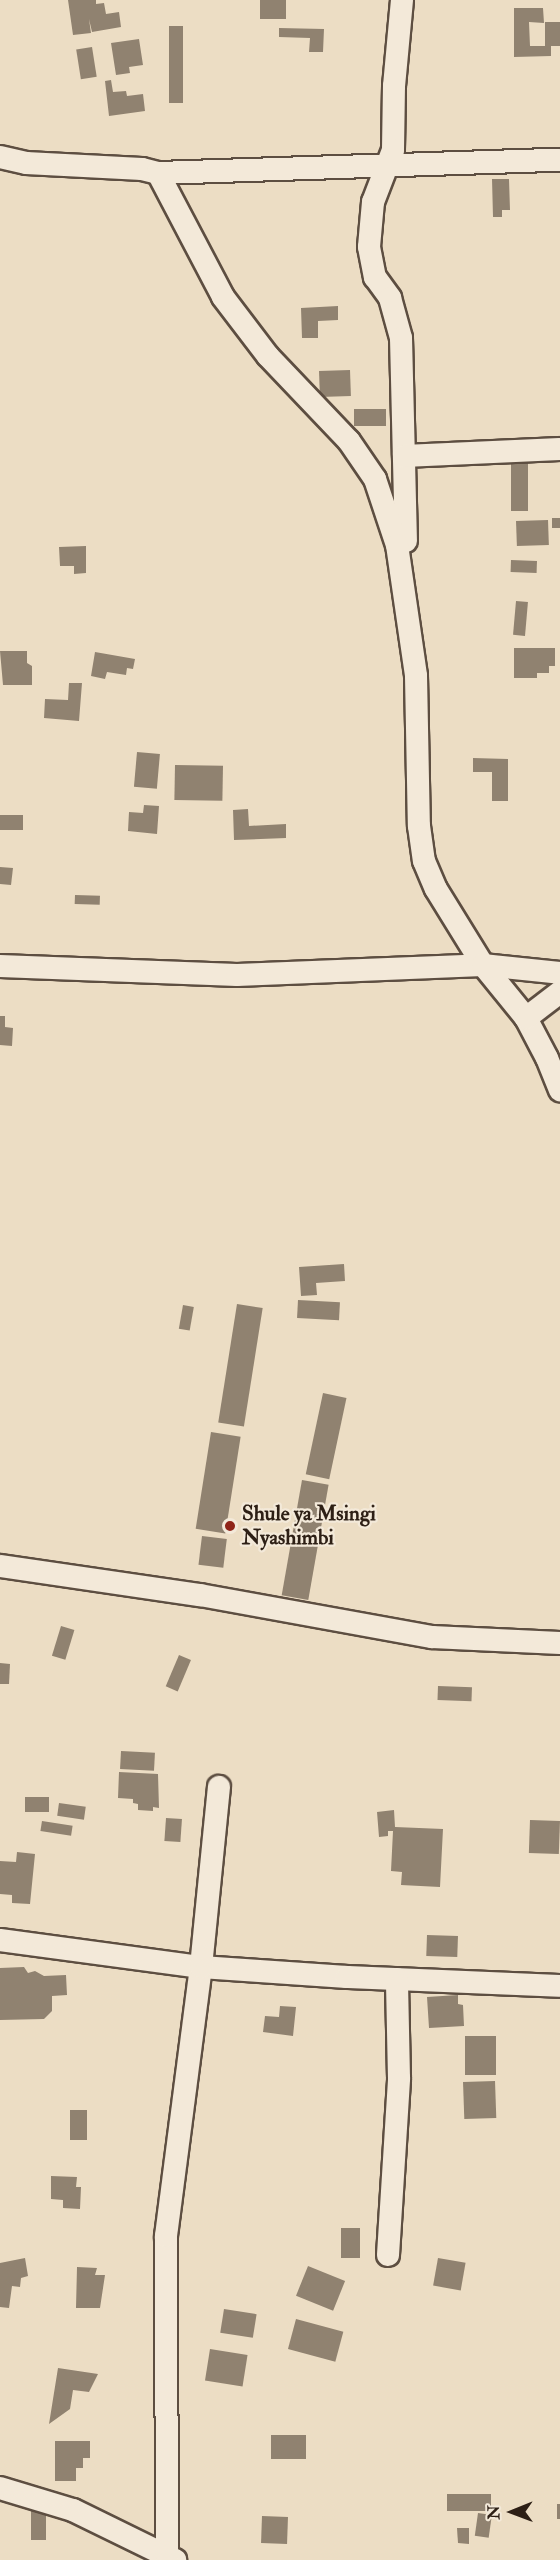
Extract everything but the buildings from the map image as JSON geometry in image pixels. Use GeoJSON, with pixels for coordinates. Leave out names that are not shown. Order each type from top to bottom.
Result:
{"type":"FeatureCollection","features":[{"type":"Feature","properties":{"kind":"street"},"geometry":{"type":"LineString","coordinates":[[402,0],[394,86],[393,150],[388,166],[379,181],[373,202],[369,247],[375,277],[390,298],[401,338],[407,542]]}},
{"type":"Feature","properties":{"kind":"street"},"geometry":{"type":"LineString","coordinates":[[0,157],[26,163],[158,173],[560,160]]}},
{"type":"Feature","properties":{"kind":"street"},"geometry":{"type":"LineString","coordinates":[[158,173],[223,297],[268,356],[349,441],[379,489],[397,545],[416,676],[419,826],[424,861],[436,889],[483,965],[526,1018],[547,1058],[560,1090]]}},
{"type":"Feature","properties":{"kind":"street"},"geometry":{"type":"LineString","coordinates":[[404,456],[560,449]]}},
{"type":"Feature","properties":{"kind":"street"},"geometry":{"type":"LineString","coordinates":[[0,966],[237,975],[483,965],[560,973]]}},
{"type":"Feature","properties":{"kind":"street"},"geometry":{"type":"LineString","coordinates":[[526,1018],[560,992]]}},
{"type":"Feature","properties":{"kind":"street"},"geometry":{"type":"LineString","coordinates":[[0,1566],[200,1595],[432,1637],[560,1644]]}},
{"type":"Feature","properties":{"kind":"street"},"geometry":{"type":"LineString","coordinates":[[0,2488],[73,2510],[171,2558],[166,2236],[201,1967],[219,1787]]}},
{"type":"Feature","properties":{"kind":"street"},"geometry":{"type":"LineString","coordinates":[[0,1940],[201,1967],[560,1986]]}},
{"type":"Feature","properties":{"kind":"street"},"geometry":{"type":"LineString","coordinates":[[388,2255],[399,2078],[397,1979]]}},
{"type":"Feature","properties":{"kind":"place","name":"Shule ya Msingi Nyashimbi"},"geometry":{"type":"Point","coordinates":[230,1526]}}]}
